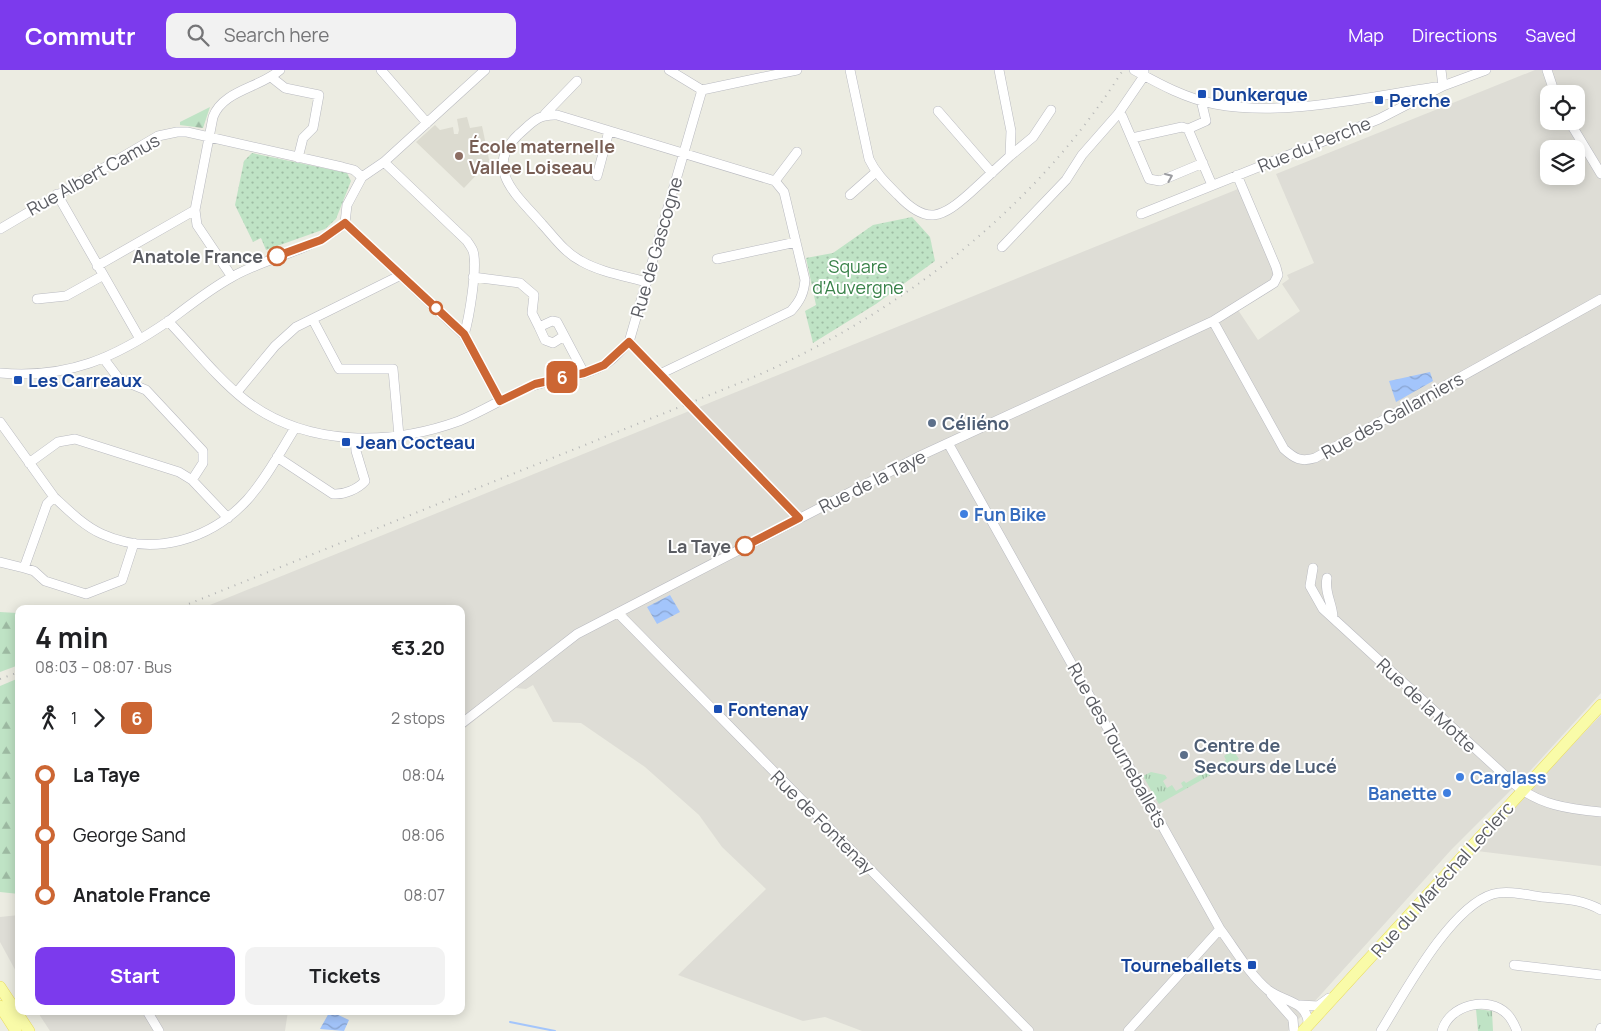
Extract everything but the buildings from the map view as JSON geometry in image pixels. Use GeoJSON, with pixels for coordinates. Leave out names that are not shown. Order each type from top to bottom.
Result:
{"type":"FeatureCollection","features":[{"type":"Feature","properties":{"kind":"main road","name":"Rue du Maréchal Leclerc"},"geometry":{"type":"LineString","coordinates":[[1306,1028],[1601,705]]}},
{"type":"Feature","properties":{"kind":"main road"},"geometry":{"type":"LineString","coordinates":[[0,987],[15,1010]]}},
{"type":"Feature","properties":{"kind":"main road"},"geometry":{"type":"LineString","coordinates":[[0,1006],[16,1031]]}},
{"type":"Feature","properties":{"kind":"main road"},"geometry":{"type":"LineString","coordinates":[[18,1015],[29,1031]]}},
{"type":"Feature","properties":{"kind":"street"},"geometry":{"type":"LineString","coordinates":[[232,277],[197,225],[195,210],[213,117],[222,103],[280,70]]}},
{"type":"Feature","properties":{"kind":"street"},"geometry":{"type":"LineString","coordinates":[[381,70],[427,123]]}},
{"type":"Feature","properties":{"kind":"street"},"geometry":{"type":"LineString","coordinates":[[0,373],[40,374],[68,370],[104,360],[140,340],[232,277],[265,261],[321,240],[345,223],[347,205],[362,177],[384,162],[485,70]]}},
{"type":"Feature","properties":{"kind":"street"},"geometry":{"type":"LineString","coordinates":[[669,70],[702,90],[797,70]]}},
{"type":"Feature","properties":{"kind":"street"},"geometry":{"type":"LineString","coordinates":[[850,70],[869,160],[876,172],[909,208],[922,214],[936,216],[949,211],[1033,137],[1051,110]]}},
{"type":"Feature","properties":{"kind":"street"},"geometry":{"type":"LineString","coordinates":[[999,70],[1011,131],[1010,156]]}},
{"type":"Feature","properties":{"kind":"street"},"geometry":{"type":"LineString","coordinates":[[1134,70],[1201,100],[1242,107],[1274,108],[1443,86],[1441,70]]}},
{"type":"Feature","properties":{"kind":"street","name":"Rue du Perche"},"geometry":{"type":"LineString","coordinates":[[1141,214],[1379,118],[1443,86],[1486,70]]}},
{"type":"Feature","properties":{"kind":"street"},"geometry":{"type":"LineString","coordinates":[[1547,70],[1552,85]]}},
{"type":"Feature","properties":{"kind":"street"},"geometry":{"type":"LineString","coordinates":[[1002,247],[1066,180],[1082,155],[1118,114],[1144,73]]}},
{"type":"Feature","properties":{"kind":"street"},"geometry":{"type":"LineString","coordinates":[[271,76],[285,88],[319,95],[313,128],[303,138],[298,158]]}},
{"type":"Feature","properties":{"kind":"street"},"geometry":{"type":"LineString","coordinates":[[577,82],[545,114],[536,119],[508,145],[502,166],[510,188],[567,252],[579,261],[647,282]]}},
{"type":"Feature","properties":{"kind":"street","name":"Rue de Gascogne"},"geometry":{"type":"LineString","coordinates":[[629,342],[702,90]]}},
{"type":"Feature","properties":{"kind":"street"},"geometry":{"type":"LineString","coordinates":[[1132,138],[1182,127],[1188,129],[1206,121],[1201,100]]}},
{"type":"Feature","properties":{"kind":"street"},"geometry":{"type":"LineString","coordinates":[[938,111],[992,173]]}},
{"type":"Feature","properties":{"kind":"street"},"geometry":{"type":"LineString","coordinates":[[545,114],[557,115],[609,130],[775,181],[784,192],[805,280],[804,291],[791,311],[660,374]]}},
{"type":"Feature","properties":{"kind":"street"},"geometry":{"type":"LineString","coordinates":[[1118,114],[1122,116],[1149,180],[1154,182],[1203,163]]}},
{"type":"Feature","properties":{"kind":"street"},"geometry":{"type":"LineString","coordinates":[[1188,129],[1212,185]]}},
{"type":"Feature","properties":{"kind":"street"},"geometry":{"type":"LineString","coordinates":[[597,176],[609,130]]}},
{"type":"Feature","properties":{"kind":"street"},"geometry":{"type":"LineString","coordinates":[[1574,130],[1601,174]]}},
{"type":"Feature","properties":{"kind":"street","name":"Rue Albert Camus"},"geometry":{"type":"LineString","coordinates":[[0,229],[158,136],[177,132],[210,137],[354,170],[362,177]]}},
{"type":"Feature","properties":{"kind":"street"},"geometry":{"type":"LineString","coordinates":[[775,181],[797,152]]}},
{"type":"Feature","properties":{"kind":"street"},"geometry":{"type":"LineString","coordinates":[[384,162],[467,241],[473,251],[473,277],[468,319],[464,334]]}},
{"type":"Feature","properties":{"kind":"street"},"geometry":{"type":"LineString","coordinates":[[850,195],[876,172]]}},
{"type":"Feature","properties":{"kind":"street","name":"Rue de la Taye"},"geometry":{"type":"LineString","coordinates":[[465,721],[577,634],[799,518],[948,443],[1213,321],[1274,283],[1278,275],[1237,175]]}},
{"type":"Feature","properties":{"kind":"street"},"geometry":{"type":"LineString","coordinates":[[57,194],[140,340]]}},
{"type":"Feature","properties":{"kind":"street"},"geometry":{"type":"LineString","coordinates":[[97,266],[195,210]]}},
{"type":"Feature","properties":{"kind":"street"},"geometry":{"type":"LineString","coordinates":[[345,223],[464,334],[500,401]]}},
{"type":"Feature","properties":{"kind":"street"},"geometry":{"type":"LineString","coordinates":[[717,259],[796,242]]}},
{"type":"Feature","properties":{"kind":"street"},"geometry":{"type":"LineString","coordinates":[[237,392],[285,336],[296,327],[400,275]]}},
{"type":"Feature","properties":{"kind":"street"},"geometry":{"type":"LineString","coordinates":[[37,299],[66,296],[102,276]]}},
{"type":"Feature","properties":{"kind":"street"},"geometry":{"type":"LineString","coordinates":[[473,277],[520,283],[534,295],[532,313],[546,340],[553,343],[564,336]]}},
{"type":"Feature","properties":{"kind":"street","name":"Rue des Gallarniers"},"geometry":{"type":"LineString","coordinates":[[1213,321],[1284,449],[1294,458],[1304,461],[1315,458],[1601,299]]}},
{"type":"Feature","properties":{"kind":"street"},"geometry":{"type":"LineString","coordinates":[[312,320],[335,365],[339,369],[393,369],[399,436]]}},
{"type":"Feature","properties":{"kind":"street"},"geometry":{"type":"LineString","coordinates":[[539,328],[552,320],[557,322],[584,373]]}},
{"type":"Feature","properties":{"kind":"street"},"geometry":{"type":"LineString","coordinates":[[168,321],[237,392],[261,410],[296,428],[355,438],[399,436],[440,427],[535,384],[584,373],[604,365],[629,342],[799,518]]}},
{"type":"Feature","properties":{"kind":"street"},"geometry":{"type":"LineString","coordinates":[[104,360],[119,379],[146,390],[203,451],[203,463],[192,480]]}},
{"type":"Feature","properties":{"kind":"street"},"geometry":{"type":"LineString","coordinates":[[0,422],[54,497],[80,519],[102,534],[134,543],[171,543],[200,536],[228,518],[247,499],[296,428]]}},
{"type":"Feature","properties":{"kind":"street"},"geometry":{"type":"LineString","coordinates":[[277,457],[333,494],[340,495],[360,486],[365,481],[356,451],[355,438]]}},
{"type":"Feature","properties":{"kind":"street"},"geometry":{"type":"LineString","coordinates":[[29,463],[58,442],[75,439],[179,472],[192,480],[228,518]]}},
{"type":"Feature","properties":{"kind":"street","name":"Rue des Tourneballets"},"geometry":{"type":"LineString","coordinates":[[948,443],[1220,929],[1270,991],[1298,1005]]}},
{"type":"Feature","properties":{"kind":"street"},"geometry":{"type":"LineString","coordinates":[[24,568],[47,504],[54,497]]}},
{"type":"Feature","properties":{"kind":"street"},"geometry":{"type":"LineString","coordinates":[[0,562],[24,568],[34,572],[45,581],[86,594],[122,580],[134,543]]}},
{"type":"Feature","properties":{"kind":"street","name":"Rue de la Motte"},"geometry":{"type":"LineString","coordinates":[[1313,568],[1310,586],[1315,598],[1333,618],[1522,791],[1549,805],[1601,812]]}},
{"type":"Feature","properties":{"kind":"street"},"geometry":{"type":"LineString","coordinates":[[1328,578],[1325,588],[1333,606],[1333,618]]}},
{"type":"Feature","properties":{"kind":"street","name":"Rue de Fontenay"},"geometry":{"type":"LineString","coordinates":[[618,613],[1029,1031]]}},
{"type":"Feature","properties":{"kind":"street"},"geometry":{"type":"LineString","coordinates":[[1381,1031],[1424,961],[1462,914],[1480,899],[1495,894],[1513,894],[1586,902],[1601,910]]}},
{"type":"Feature","properties":{"kind":"street"},"geometry":{"type":"LineString","coordinates":[[1128,1031],[1220,929]]}},
{"type":"Feature","properties":{"kind":"street"},"geometry":{"type":"LineString","coordinates":[[1514,965],[1601,975]]}},
{"type":"Feature","properties":{"kind":"street"},"geometry":{"type":"LineString","coordinates":[[1270,991],[1293,1019],[1294,1031]]}},
{"type":"Feature","properties":{"kind":"street"},"geometry":{"type":"LineString","coordinates":[[1298,1005],[1318,1006],[1338,993]]}},
{"type":"Feature","properties":{"kind":"street"},"geometry":{"type":"LineString","coordinates":[[1442,1031],[1443,1026],[1455,1013],[1469,1006],[1482,1003],[1495,1006],[1507,1014],[1517,1031]]}},
{"type":"Feature","properties":{"kind":"street"},"geometry":{"type":"LineString","coordinates":[[1298,1005],[1307,1013],[1306,1028]]}},
{"type":"Feature","properties":{"kind":"street"},"geometry":{"type":"LineString","coordinates":[[149,1015],[159,1031]]}},
{"type":"Feature","properties":{"kind":"shaded area"},"geometry":{"type":"Polygon","coordinates":[[[1535,70],[1601,70],[1601,693],[1530,771],[1451,850],[1288,1031],[862,1031],[825,1017],[803,1021],[678,975],[766,889],[722,847],[699,815],[645,767],[581,723],[553,722],[533,685],[526,689],[516,688],[465,728],[465,605],[210,605],[1238,189],[1275,273],[1273,279],[1234,304],[1258,340],[1300,311],[1282,284],[1289,279],[1287,275],[1314,263],[1276,174],[1535,70]]]}},
{"type":"Feature","properties":{"kind":"shaded area","name":"École maternelle Vallee Loiseau"},"geometry":{"type":"Polygon","coordinates":[[[467,117],[470,128],[482,126],[491,169],[479,172],[464,188],[416,142],[435,125],[440,130],[453,127],[454,134],[458,134],[457,119],[467,117]]]}},
{"type":"Feature","properties":{"kind":"shaded area"},"geometry":{"type":"Polygon","coordinates":[[[1601,715],[1601,866],[1477,851],[1537,782],[1601,715]]]}},
{"type":"Feature","properties":{"kind":"shaded area"},"geometry":{"type":"Polygon","coordinates":[[[15,915],[15,970],[0,942],[0,917],[15,915]]]}},
{"type":"Feature","properties":{"kind":"shaded area"},"geometry":{"type":"Polygon","coordinates":[[[40,1015],[287,1015],[285,1031],[50,1031],[40,1015]]]}},
{"type":"Feature","properties":{"kind":"green space"},"geometry":{"type":"Polygon","coordinates":[[[210,107],[203,128],[180,125],[180,122],[210,107]]]}},
{"type":"Feature","properties":{"kind":"green space"},"geometry":{"type":"Polygon","coordinates":[[[252,153],[347,173],[351,181],[336,219],[325,229],[266,250],[261,238],[253,242],[235,205],[244,161],[252,153]]]}},
{"type":"Feature","properties":{"kind":"green space","name":"Square d'Auvergne"},"geometry":{"type":"Polygon","coordinates":[[[912,217],[930,237],[935,261],[876,304],[813,343],[805,311],[816,305],[806,258],[833,253],[873,225],[912,217]]]}},
{"type":"Feature","properties":{"kind":"green space"},"geometry":{"type":"Polygon","coordinates":[[[0,612],[15,613],[15,666],[0,672],[0,612]]]}},
{"type":"Feature","properties":{"kind":"green space"},"geometry":{"type":"Polygon","coordinates":[[[15,680],[15,894],[0,892],[0,686],[15,680]]]}},
{"type":"Feature","properties":{"kind":"green space"},"geometry":{"type":"Polygon","coordinates":[[[1233,750],[1239,759],[1159,804],[1143,776],[1151,772],[1165,775],[1167,778],[1163,781],[1167,788],[1172,785],[1176,791],[1183,787],[1181,783],[1184,781],[1186,783],[1226,760],[1224,756],[1233,750]]]}},
{"type":"Feature","properties":{"kind":"green space"},"geometry":{"type":"Polygon","coordinates":[[[1476,1009],[1492,1011],[1493,1031],[1478,1031],[1476,1009]]]}},
{"type":"Feature","properties":{"kind":"water"},"geometry":{"type":"Polygon","coordinates":[[[1430,372],[1433,381],[1396,402],[1389,381],[1430,372]]]}},
{"type":"Feature","properties":{"kind":"water"},"geometry":{"type":"Polygon","coordinates":[[[670,595],[680,612],[657,624],[647,607],[670,595]]]}},
{"type":"Feature","properties":{"kind":"water"},"geometry":{"type":"Polygon","coordinates":[[[328,1015],[338,1015],[349,1020],[344,1031],[320,1029],[328,1015]]]}},
{"type":"Feature","properties":{"kind":"waterway"},"geometry":{"type":"LineString","coordinates":[[510,1022],[555,1031]]}},
{"type":"Feature","properties":{"kind":"railway"},"geometry":{"type":"LineString","coordinates":[[186,605],[747,380],[803,354],[857,324],[909,290],[959,253],[1005,212],[1048,168],[1088,121],[1123,70]]}},
{"type":"Feature","properties":{"kind":"railway"},"geometry":{"type":"LineString","coordinates":[[0,679],[15,673]]}},
{"type":"Feature","properties":{"kind":"bus line","name":"6"},"geometry":{"type":"LineString","coordinates":[[277,256],[321,240],[334,233],[345,223],[464,334],[500,401],[535,384],[584,373],[604,365],[629,342],[799,518],[745,546]]}},
{"type":"Feature","properties":{"kind":"place","name":"Dunkerque"},"geometry":{"type":"Point","coordinates":[1202,94]}},
{"type":"Feature","properties":{"kind":"place","name":"Perche"},"geometry":{"type":"Point","coordinates":[1379,100]}},
{"type":"Feature","properties":{"kind":"place","name":"École maternelle Vallee Loiseau"},"geometry":{"type":"Point","coordinates":[459,156]}},
{"type":"Feature","properties":{"kind":"place","name":"Anatole France"},"geometry":{"type":"Point","coordinates":[277,256]}},
{"type":"Feature","properties":{"kind":"place","name":"Les Carreaux"},"geometry":{"type":"Point","coordinates":[18,380]}},
{"type":"Feature","properties":{"kind":"place","name":"Céliéno"},"geometry":{"type":"Point","coordinates":[932,423]}},
{"type":"Feature","properties":{"kind":"place","name":"Jean Cocteau"},"geometry":{"type":"Point","coordinates":[346,442]}},
{"type":"Feature","properties":{"kind":"place","name":"Fun Bike"},"geometry":{"type":"Point","coordinates":[964,514]}},
{"type":"Feature","properties":{"kind":"place","name":"La Taye"},"geometry":{"type":"Point","coordinates":[745,546]}},
{"type":"Feature","properties":{"kind":"place","name":"Fontenay"},"geometry":{"type":"Point","coordinates":[718,709]}},
{"type":"Feature","properties":{"kind":"place","name":"Centre de Secours de Lucé"},"geometry":{"type":"Point","coordinates":[1184,755]}},
{"type":"Feature","properties":{"kind":"place","name":"Carglass"},"geometry":{"type":"Point","coordinates":[1460,777]}},
{"type":"Feature","properties":{"kind":"place","name":"Banette"},"geometry":{"type":"Point","coordinates":[1447,793]}},
{"type":"Feature","properties":{"kind":"place","name":"Tourneballets"},"geometry":{"type":"Point","coordinates":[1252,965]}}]}
